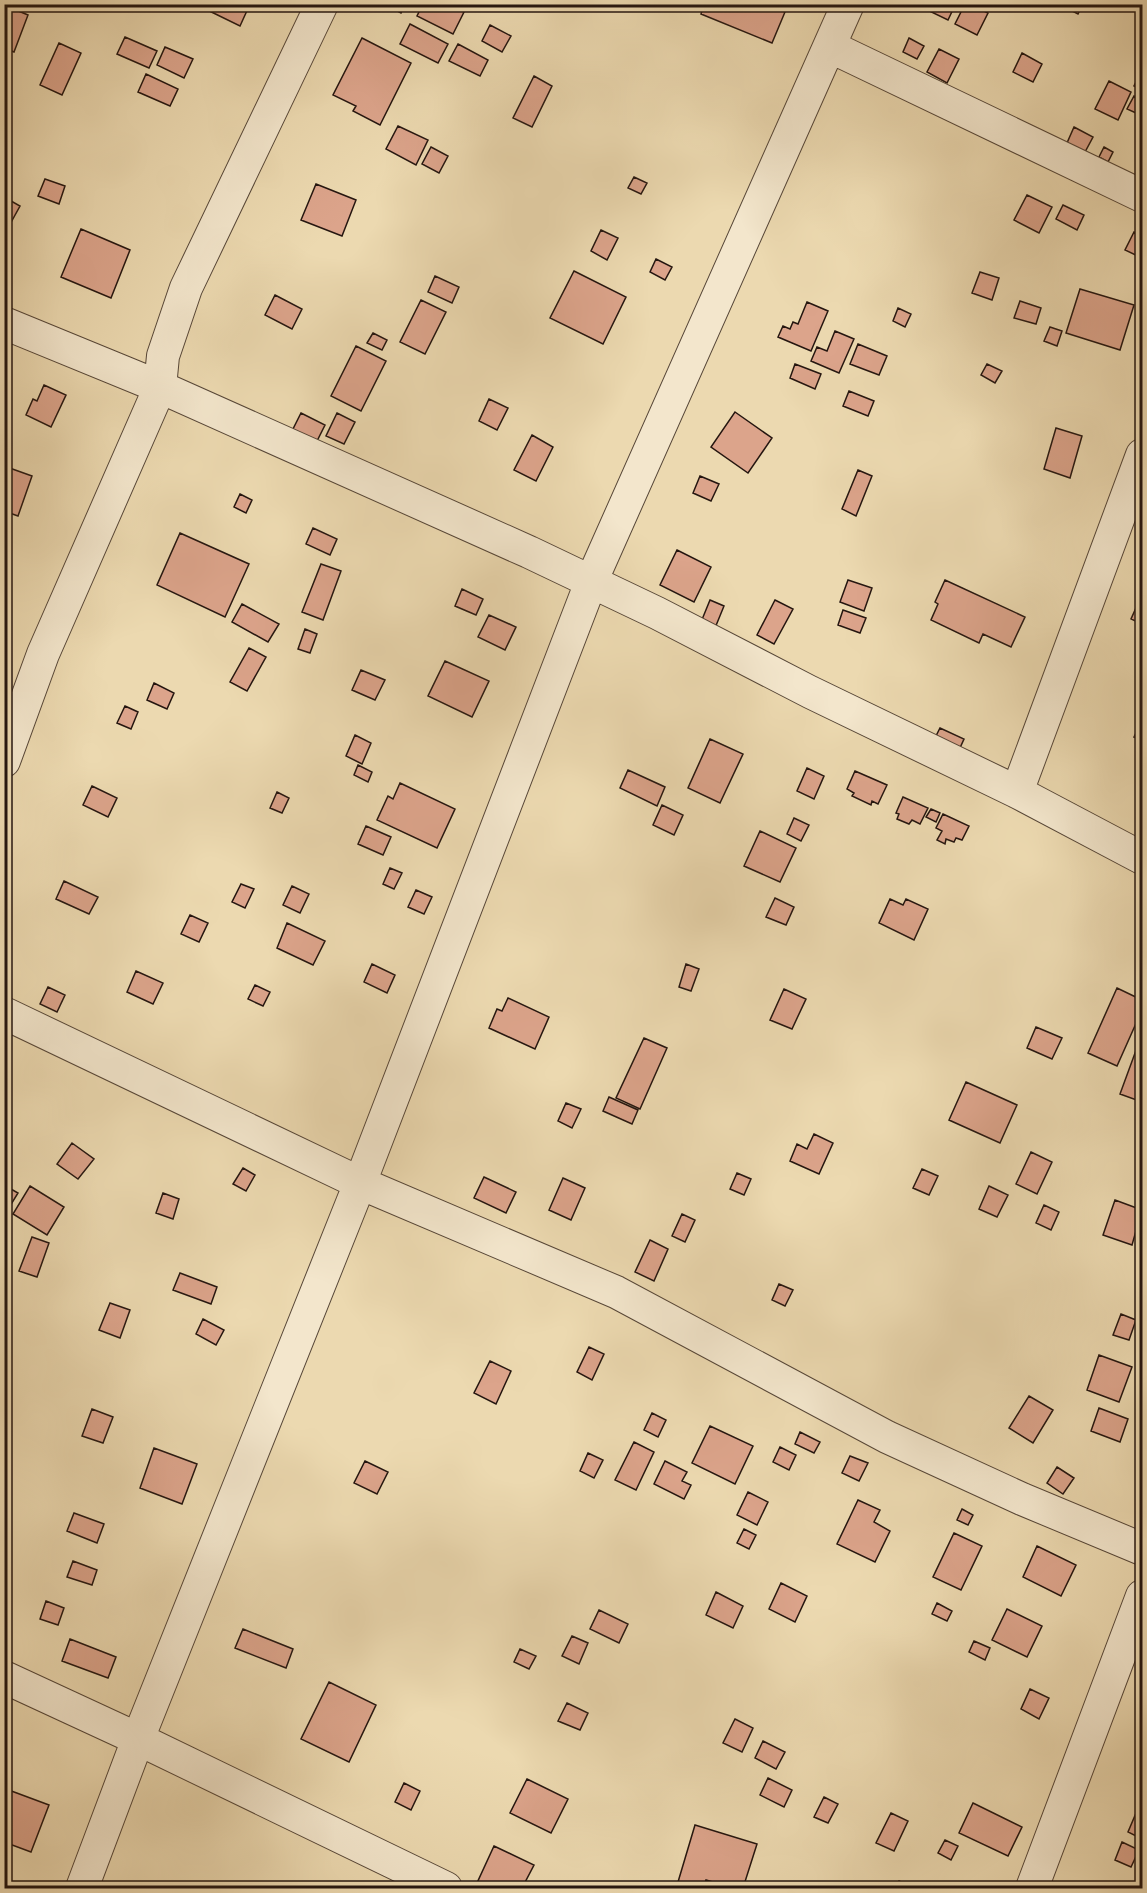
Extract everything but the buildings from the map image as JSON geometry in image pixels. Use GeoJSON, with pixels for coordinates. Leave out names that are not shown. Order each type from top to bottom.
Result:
{"type":"FeatureCollection","features":[{"type":"Feature","properties":{"kind":"street"},"geometry":{"type":"LineString","coordinates":[[4,761],[43,654],[160,387],[163,356],[186,288],[322,4]]}},
{"type":"Feature","properties":{"kind":"street"},"geometry":{"type":"LineString","coordinates":[[82,1888],[138,1739],[360,1183],[591,582],[831,47],[848,4]]}},
{"type":"Feature","properties":{"kind":"street"},"geometry":{"type":"LineString","coordinates":[[831,47],[1143,196]]}},
{"type":"Feature","properties":{"kind":"street"},"geometry":{"type":"LineString","coordinates":[[4,323],[160,387],[657,613],[810,692],[1017,792],[1143,858]]}},
{"type":"Feature","properties":{"kind":"street"},"geometry":{"type":"LineString","coordinates":[[1017,792],[1143,454]]}},
{"type":"Feature","properties":{"kind":"street"},"geometry":{"type":"LineString","coordinates":[[4,1013],[360,1183],[616,1292],[887,1437],[1022,1499],[1143,1549]]}},
{"type":"Feature","properties":{"kind":"street"},"geometry":{"type":"LineString","coordinates":[[1032,1888],[1143,1596]]}},
{"type":"Feature","properties":{"kind":"street"},"geometry":{"type":"LineString","coordinates":[[4,1677],[446,1888]]}}]}
